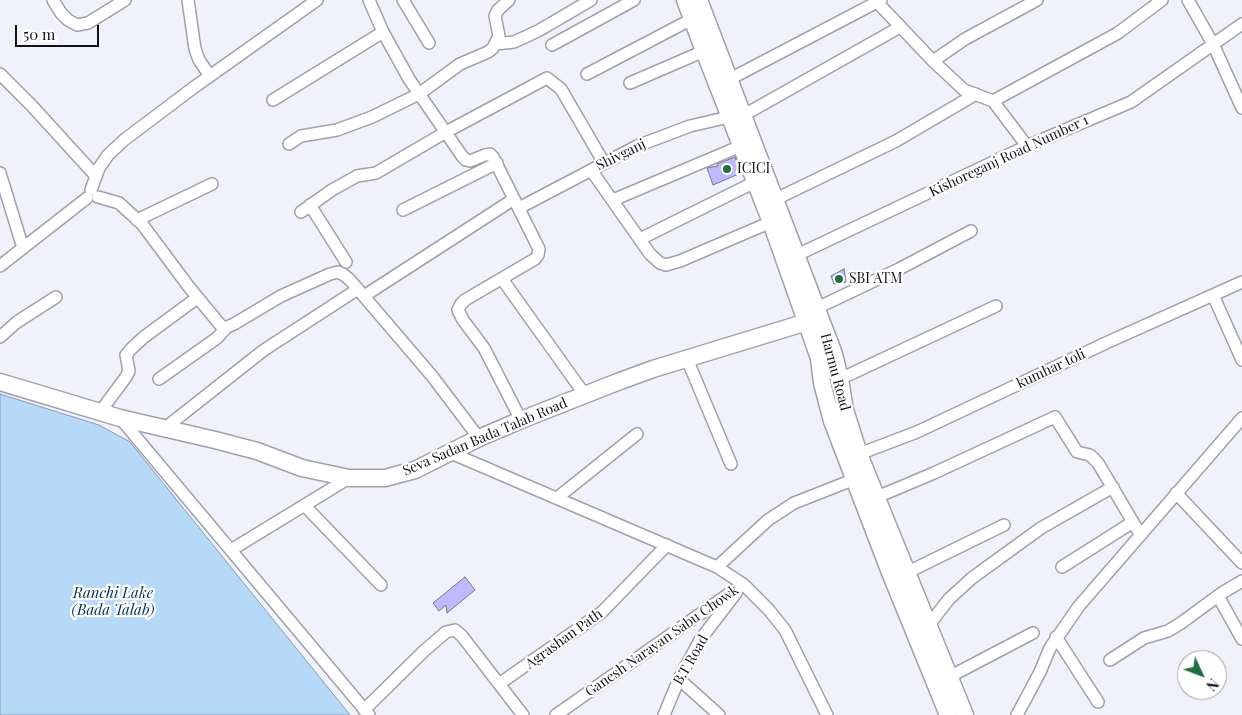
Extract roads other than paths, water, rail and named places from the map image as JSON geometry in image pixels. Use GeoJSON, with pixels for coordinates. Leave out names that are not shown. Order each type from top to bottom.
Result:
{"type":"FeatureCollection","features":[{"type":"Feature","properties":{"kind":"main road","name":"Harmu Road"},"geometry":{"type":"LineString","coordinates":[[685,0],[701,6],[730,79],[741,146],[771,222],[814,317],[834,354],[845,410],[859,454],[965,715]]}},
{"type":"Feature","properties":{"kind":"main road","name":"Harmu Road"},"geometry":{"type":"LineString","coordinates":[[701,6],[704,51],[776,199],[797,255],[814,317],[822,383],[832,421],[948,715]]}},
{"type":"Feature","properties":{"kind":"main road","name":"Seva Sadan Bada Talab Road"},"geometry":{"type":"LineString","coordinates":[[0,382],[120,418],[257,451],[302,468],[349,478],[385,478],[415,470],[478,438],[653,369],[814,317]]}},
{"type":"Feature","properties":{"kind":"street"},"geometry":{"type":"LineString","coordinates":[[53,0],[68,20],[77,24],[88,23],[126,0]]}},
{"type":"Feature","properties":{"kind":"street"},"geometry":{"type":"LineString","coordinates":[[188,0],[195,49],[199,60],[210,76]]}},
{"type":"Feature","properties":{"kind":"street"},"geometry":{"type":"LineString","coordinates":[[0,266],[92,195],[95,176],[108,155],[124,140],[317,0]]}},
{"type":"Feature","properties":{"kind":"street"},"geometry":{"type":"LineString","coordinates":[[369,0],[383,32],[419,94],[466,160],[470,161],[490,154],[497,164],[539,249],[538,255],[528,264],[466,300],[458,310],[463,320],[484,348],[521,420]]}},
{"type":"Feature","properties":{"kind":"street"},"geometry":{"type":"LineString","coordinates":[[403,0],[429,43]]}},
{"type":"Feature","properties":{"kind":"street"},"geometry":{"type":"LineString","coordinates":[[289,144],[301,136],[329,132],[354,125],[419,94],[460,64],[488,52],[496,44],[499,36],[496,16],[498,10],[509,0]]}},
{"type":"Feature","properties":{"kind":"street"},"geometry":{"type":"LineString","coordinates":[[496,44],[514,42],[538,31],[591,0]]}},
{"type":"Feature","properties":{"kind":"street"},"geometry":{"type":"LineString","coordinates":[[552,45],[634,0]]}},
{"type":"Feature","properties":{"kind":"street"},"geometry":{"type":"LineString","coordinates":[[933,61],[965,39],[1037,0]]}},
{"type":"Feature","properties":{"kind":"street"},"geometry":{"type":"LineString","coordinates":[[993,101],[1118,33],[1162,0]]}},
{"type":"Feature","properties":{"kind":"street"},"geometry":{"type":"LineString","coordinates":[[1188,0],[1214,44],[1242,108]]}},
{"type":"Feature","properties":{"kind":"street"},"geometry":{"type":"LineString","coordinates":[[730,79],[878,1],[900,27],[964,90],[993,101],[1027,146]]}},
{"type":"Feature","properties":{"kind":"street"},"geometry":{"type":"LineString","coordinates":[[587,74],[701,6]]}},
{"type":"Feature","properties":{"kind":"street","name":"Kishoreganj Road Number 1"},"geometry":{"type":"LineString","coordinates":[[797,255],[1027,146],[1131,102],[1242,24]]}},
{"type":"Feature","properties":{"kind":"street","name":"Shivganj"},"geometry":{"type":"LineString","coordinates":[[166,428],[264,350],[516,203],[591,170],[637,146],[690,126],[736,116],[900,27]]}},
{"type":"Feature","properties":{"kind":"street"},"geometry":{"type":"LineString","coordinates":[[274,100],[383,32]]}},
{"type":"Feature","properties":{"kind":"street"},"geometry":{"type":"LineString","coordinates":[[630,83],[704,51]]}},
{"type":"Feature","properties":{"kind":"street"},"geometry":{"type":"LineString","coordinates":[[0,74],[32,106],[95,176]]}},
{"type":"Feature","properties":{"kind":"street"},"geometry":{"type":"LineString","coordinates":[[346,262],[306,209],[332,190],[357,176],[376,173],[446,132],[547,78],[561,89],[604,163]]}},
{"type":"Feature","properties":{"kind":"street"},"geometry":{"type":"LineString","coordinates":[[776,199],[896,141],[976,94]]}},
{"type":"Feature","properties":{"kind":"street"},"geometry":{"type":"LineString","coordinates":[[613,200],[741,146]]}},
{"type":"Feature","properties":{"kind":"street"},"geometry":{"type":"LineString","coordinates":[[403,210],[497,164]]}},
{"type":"Feature","properties":{"kind":"street"},"geometry":{"type":"LineString","coordinates":[[591,170],[650,254],[660,263],[666,265],[680,261],[771,222]]}},
{"type":"Feature","properties":{"kind":"street"},"geometry":{"type":"LineString","coordinates":[[0,173],[23,248]]}},
{"type":"Feature","properties":{"kind":"street"},"geometry":{"type":"LineString","coordinates":[[640,238],[755,182]]}},
{"type":"Feature","properties":{"kind":"street"},"geometry":{"type":"LineString","coordinates":[[137,220],[212,184]]}},
{"type":"Feature","properties":{"kind":"street"},"geometry":{"type":"LineString","coordinates":[[92,195],[119,203],[137,220],[216,322],[222,327],[227,327]]}},
{"type":"Feature","properties":{"kind":"street"},"geometry":{"type":"LineString","coordinates":[[814,317],[971,231]]}},
{"type":"Feature","properties":{"kind":"street"},"geometry":{"type":"LineString","coordinates":[[159,379],[217,338],[227,327],[282,296],[338,272],[344,275],[361,293],[432,376],[478,438]]}},
{"type":"Feature","properties":{"kind":"street"},"geometry":{"type":"LineString","coordinates":[[502,279],[585,395]]}},
{"type":"Feature","properties":{"kind":"street","name":"kumhar toli"},"geometry":{"type":"LineString","coordinates":[[859,454],[917,432],[1108,342],[1242,282]]}},
{"type":"Feature","properties":{"kind":"street"},"geometry":{"type":"LineString","coordinates":[[1213,295],[1242,360]]}},
{"type":"Feature","properties":{"kind":"street"},"geometry":{"type":"LineString","coordinates":[[0,337],[17,322],[56,297]]}},
{"type":"Feature","properties":{"kind":"street"},"geometry":{"type":"LineString","coordinates":[[100,412],[129,371],[126,355],[144,337],[197,298]]}},
{"type":"Feature","properties":{"kind":"street"},"geometry":{"type":"LineString","coordinates":[[840,379],[996,306]]}},
{"type":"Feature","properties":{"kind":"street"},"geometry":{"type":"LineString","coordinates":[[687,359],[731,464]]}},
{"type":"Feature","properties":{"kind":"street"},"geometry":{"type":"LineString","coordinates":[[877,496],[934,473],[1055,417],[1073,448],[1082,454],[1094,457],[1140,534]]}},
{"type":"Feature","properties":{"kind":"street"},"geometry":{"type":"LineString","coordinates":[[120,418],[367,712],[424,651],[446,632],[455,630],[462,636],[523,715]]}},
{"type":"Feature","properties":{"kind":"street"},"geometry":{"type":"LineString","coordinates":[[1018,715],[1056,637],[1079,606],[1242,418]]}},
{"type":"Feature","properties":{"kind":"street"},"geometry":{"type":"LineString","coordinates":[[557,498],[637,434]]}},
{"type":"Feature","properties":{"kind":"street"},"geometry":{"type":"LineString","coordinates":[[451,453],[718,567],[743,584],[769,610],[785,630],[827,715]]}},
{"type":"Feature","properties":{"kind":"street"},"geometry":{"type":"LineString","coordinates":[[231,550],[349,478]]}},
{"type":"Feature","properties":{"kind":"street"},"geometry":{"type":"LineString","coordinates":[[718,567],[768,520],[794,503],[855,480]]}},
{"type":"Feature","properties":{"kind":"street"},"geometry":{"type":"LineString","coordinates":[[928,626],[949,599],[972,578],[1041,528],[1113,488]]}},
{"type":"Feature","properties":{"kind":"street"},"geometry":{"type":"LineString","coordinates":[[1176,493],[1242,563]]}},
{"type":"Feature","properties":{"kind":"street"},"geometry":{"type":"LineString","coordinates":[[304,506],[382,585]]}},
{"type":"Feature","properties":{"kind":"street"},"geometry":{"type":"LineString","coordinates":[[1062,567],[1133,522]]}},
{"type":"Feature","properties":{"kind":"street"},"geometry":{"type":"LineString","coordinates":[[906,573],[1004,525]]}},
{"type":"Feature","properties":{"kind":"street","name":"Agrashan Path"},"geometry":{"type":"LineString","coordinates":[[499,684],[602,612],[667,545]]}},
{"type":"Feature","properties":{"kind":"street"},"geometry":{"type":"LineString","coordinates":[[1110,660],[1144,638],[1182,624],[1218,596],[1242,581]]}},
{"type":"Feature","properties":{"kind":"street","name":"B.T Road"},"geometry":{"type":"LineString","coordinates":[[664,715],[678,679],[700,640],[743,584]]}},
{"type":"Feature","properties":{"kind":"street","name":"Ganesh Narayan Sabu Chowk"},"geometry":{"type":"LineString","coordinates":[[556,715],[743,584]]}},
{"type":"Feature","properties":{"kind":"street"},"geometry":{"type":"LineString","coordinates":[[1218,596],[1242,639]]}},
{"type":"Feature","properties":{"kind":"street"},"geometry":{"type":"LineString","coordinates":[[949,677],[1033,633]]}},
{"type":"Feature","properties":{"kind":"street"},"geometry":{"type":"LineString","coordinates":[[1056,637],[1098,702]]}},
{"type":"Feature","properties":{"kind":"street"},"geometry":{"type":"LineString","coordinates":[[678,679],[719,715]]}},
{"type":"Feature","properties":{"kind":"water","name":"Ranchi Lake (Bada Talab)"},"geometry":{"type":"Polygon","coordinates":[[[0,394],[99,425],[130,442],[350,715],[0,715],[0,394]]]}},
{"type":"Feature","properties":{"kind":"place","name":"ICICI"},"geometry":{"type":"Point","coordinates":[727,169]}},
{"type":"Feature","properties":{"kind":"place","name":"SBI ATM"},"geometry":{"type":"Point","coordinates":[839,279]}}]}
